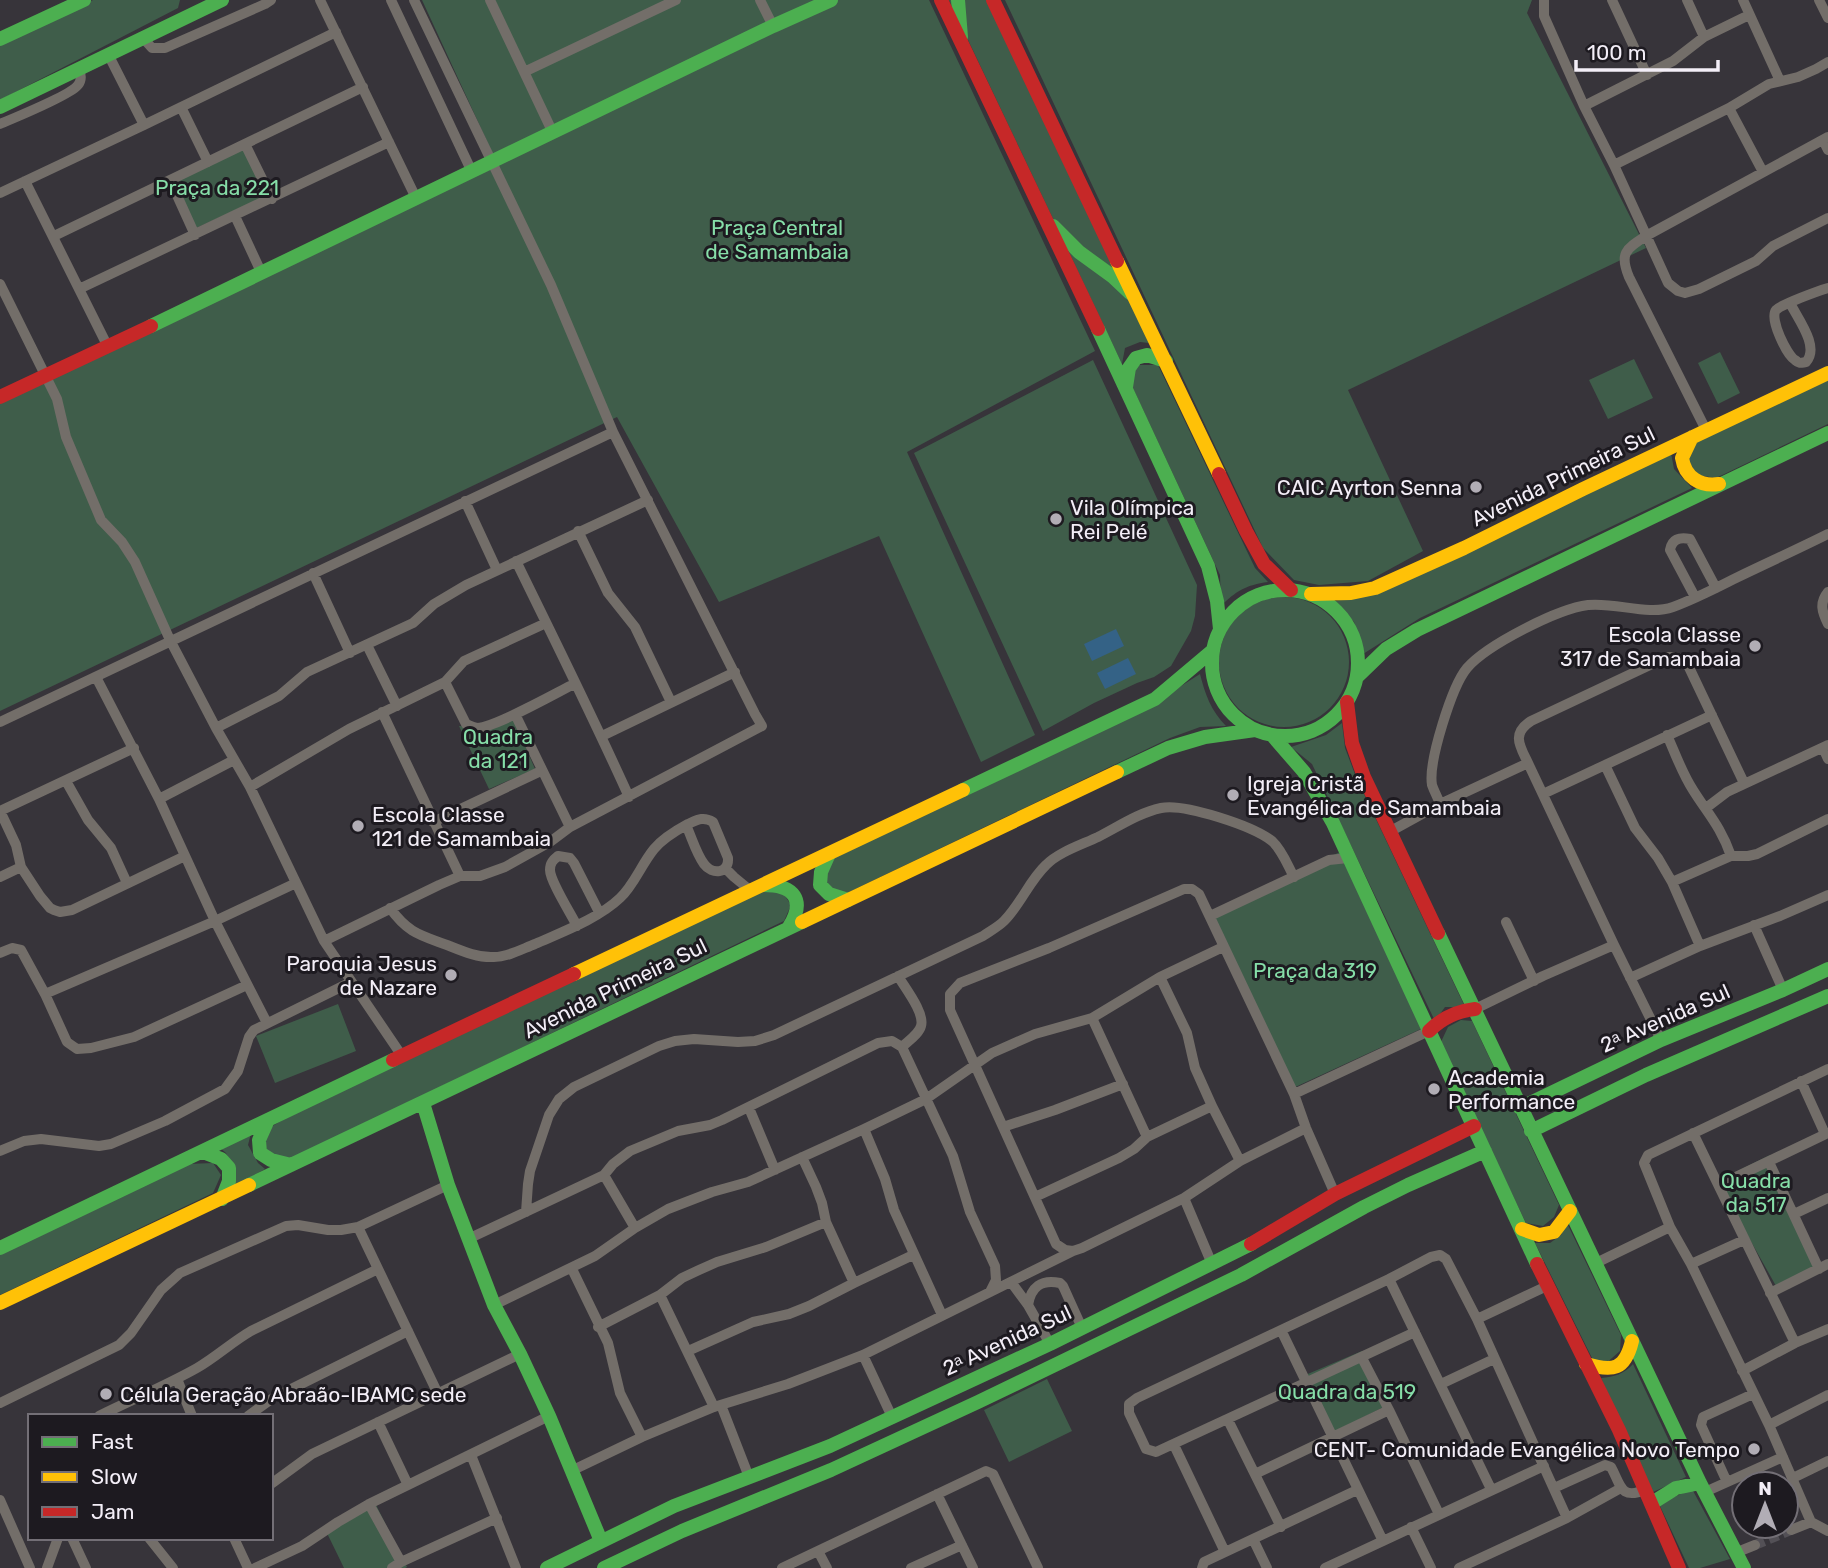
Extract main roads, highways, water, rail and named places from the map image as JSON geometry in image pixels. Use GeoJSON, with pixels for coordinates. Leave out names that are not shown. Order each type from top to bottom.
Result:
{"type":"FeatureCollection","features":[{"type":"Feature","properties":{"kind":"water"},"geometry":{"type":"Polygon","coordinates":[[[1116,629],[1124,646],[1092,661],[1084,644],[1116,629]]]}},
{"type":"Feature","properties":{"kind":"water"},"geometry":{"type":"Polygon","coordinates":[[[1128,658],[1136,674],[1105,689],[1097,673],[1128,658]]]}},
{"type":"Feature","properties":{"kind":"tunnel"},"geometry":{"type":"LineString","coordinates":[[1755,1545],[1767,1540]]}},
{"type":"Feature","properties":{"kind":"place","name":"CAIC Ayrton Senna"},"geometry":{"type":"Point","coordinates":[1476,487]}},
{"type":"Feature","properties":{"kind":"place","name":"Vila Olímpica Rei Pelé"},"geometry":{"type":"Point","coordinates":[1056,519]}},
{"type":"Feature","properties":{"kind":"place","name":"Escola Classe 317 de Samambaia"},"geometry":{"type":"Point","coordinates":[1755,646]}},
{"type":"Feature","properties":{"kind":"place","name":"Igreja Cristã Evangélica de Samambaia"},"geometry":{"type":"Point","coordinates":[1233,795]}},
{"type":"Feature","properties":{"kind":"place","name":"Escola Classe 121 de Samambaia"},"geometry":{"type":"Point","coordinates":[358,826]}},
{"type":"Feature","properties":{"kind":"place","name":"Paroquia Jesus de Nazare"},"geometry":{"type":"Point","coordinates":[451,975]}},
{"type":"Feature","properties":{"kind":"place","name":"Academia Performance"},"geometry":{"type":"Point","coordinates":[1434,1089]}},
{"type":"Feature","properties":{"kind":"place","name":"Célula Geração Abraão-IBAMC sede"},"geometry":{"type":"Point","coordinates":[106,1394]}},
{"type":"Feature","properties":{"kind":"place","name":"CENT- Comunidade Evangélica Novo Tempo"},"geometry":{"type":"Point","coordinates":[1754,1449]}},
{"type":"Feature","properties":{"kind":"park label","name":"Praça da 221"},"geometry":{"type":"Point","coordinates":[217,187]}},
{"type":"Feature","properties":{"kind":"park label","name":"Praça Central de Samambaia"},"geometry":{"type":"Point","coordinates":[777,239]}},
{"type":"Feature","properties":{"kind":"park label","name":"Quadra da 121"},"geometry":{"type":"Point","coordinates":[498,748]}},
{"type":"Feature","properties":{"kind":"park label","name":"Praça da 319"},"geometry":{"type":"Point","coordinates":[1315,970]}},
{"type":"Feature","properties":{"kind":"park label","name":"Quadra da 517"},"geometry":{"type":"Point","coordinates":[1756,1192]}},
{"type":"Feature","properties":{"kind":"park label","name":"Quadra da 519"},"geometry":{"type":"Point","coordinates":[1347,1391]}}]}
